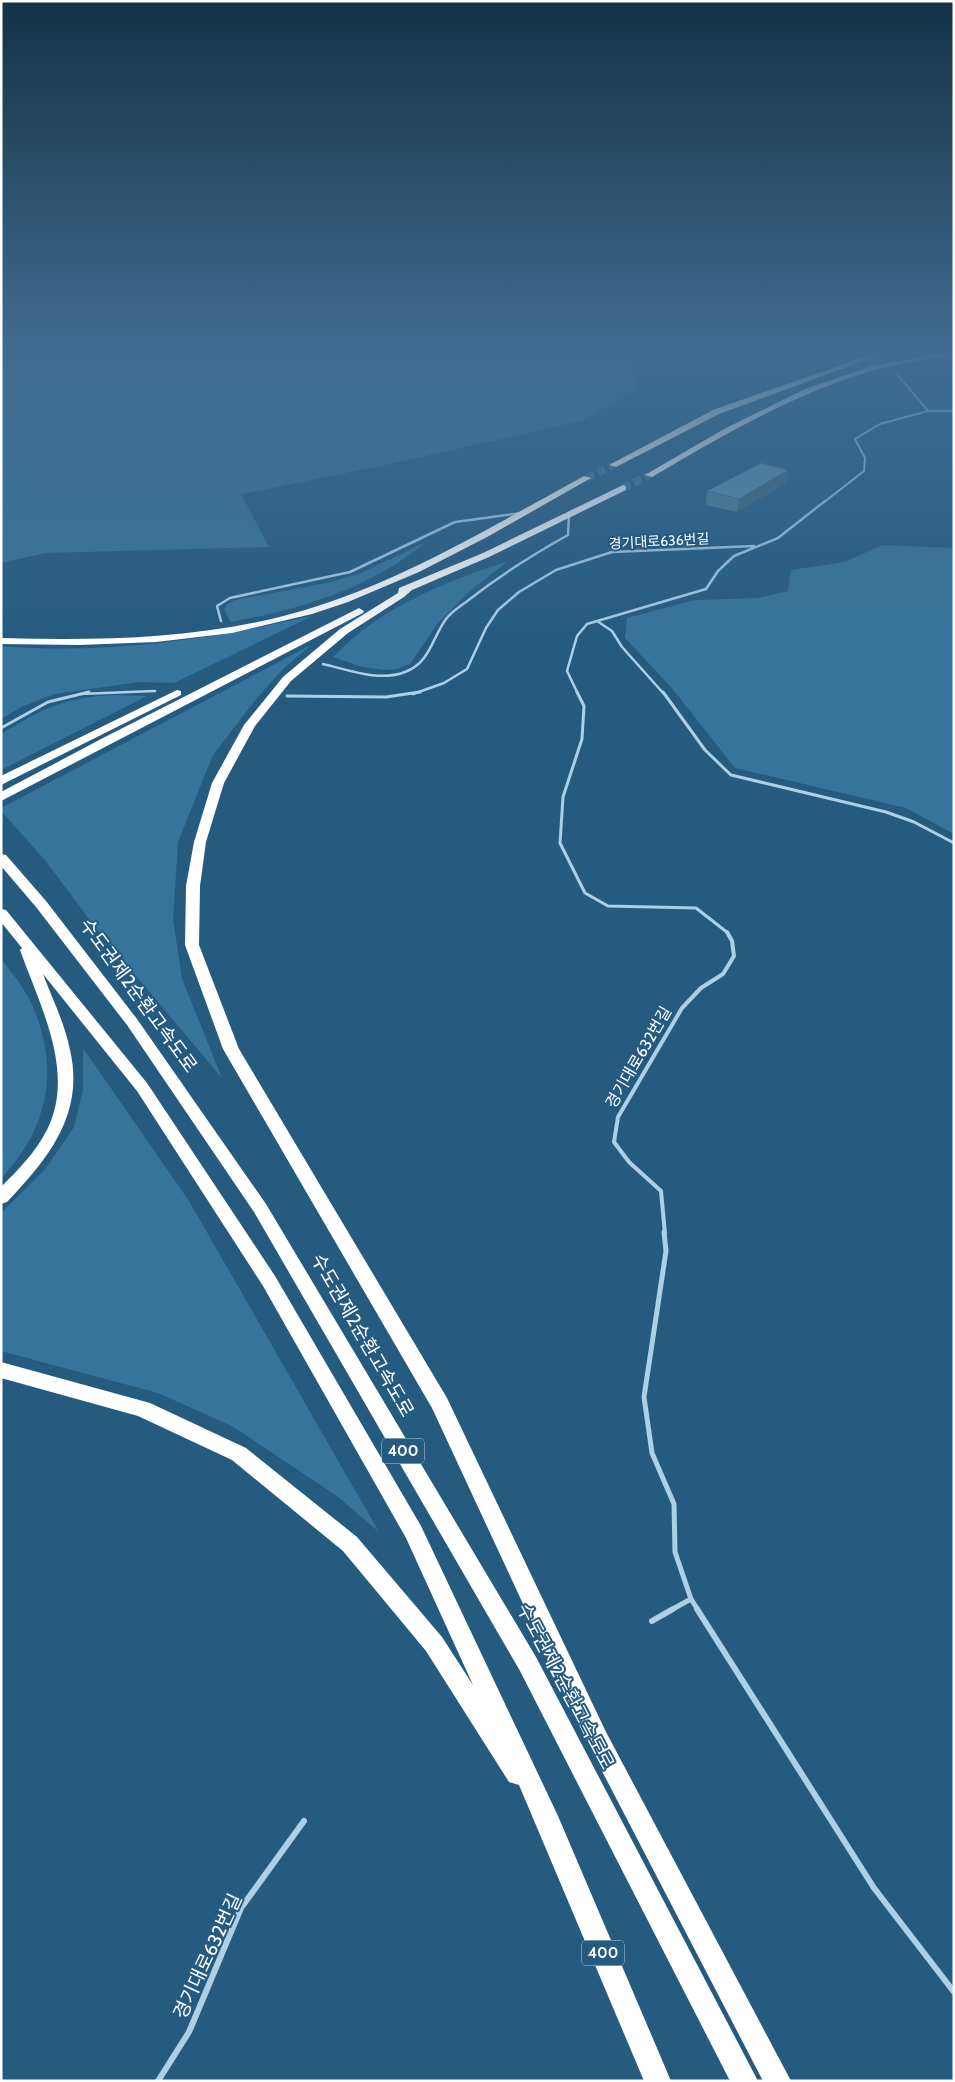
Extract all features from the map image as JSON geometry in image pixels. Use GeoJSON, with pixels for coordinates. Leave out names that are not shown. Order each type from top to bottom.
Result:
{"type":"FeatureCollection","features":[{"type":"Feature","properties":{"kind":"highway"},"geometry":{"type":"LineString","coordinates":[[613,465],[648,447]]}},
{"type":"Feature","properties":{"kind":"highway"},"geometry":{"type":"LineString","coordinates":[[649,475],[697,447]]}},
{"type":"Feature","properties":{"kind":"highway"},"geometry":{"type":"LineString","coordinates":[[1,641],[112,643],[175,638],[247,626],[308,612],[390,581],[588,478]]}},
{"type":"Feature","properties":{"kind":"highway"},"geometry":{"type":"LineString","coordinates":[[1,797],[393,593],[410,588],[518,539],[569,512],[622,488]]}},
{"type":"Feature","properties":{"kind":"highway"},"geometry":{"type":"LineString","coordinates":[[1,781],[386,587],[390,581]]}},
{"type":"Feature","properties":{"kind":"highway"},"geometry":{"type":"LineString","coordinates":[[410,588],[344,631],[287,679],[250,725],[218,783],[200,842],[193,886],[192,945],[231,1049],[440,1404],[598,1740],[778,2081]]}},
{"type":"Feature","properties":{"kind":"highway","name":"수도권제2순환고속도로"},"geometry":{"type":"LineString","coordinates":[[1,858],[41,904],[132,1022],[260,1208],[528,1664],[745,2081]]}},
{"type":"Feature","properties":{"kind":"highway","name":"400"},"geometry":{"type":"LineString","coordinates":[[1,914],[22,936],[142,1087],[269,1281],[414,1532],[549,1825],[658,2081]]}},
{"type":"Feature","properties":{"kind":"highway"},"geometry":{"type":"LineString","coordinates":[[1,1198],[32,1166],[55,1130],[66,1092],[62,1050],[22,936]]}},
{"type":"Feature","properties":{"kind":"highway"},"geometry":{"type":"LineString","coordinates":[[1,1370],[143,1409],[239,1454],[350,1544],[434,1644],[549,1825]]}},
{"type":"Feature","properties":{"kind":"lane","name":"경기대로636번길"},"geometry":{"type":"LineString","coordinates":[[577,636],[587,624],[706,589],[718,571],[734,556],[778,538],[864,471],[867,464],[860,447]]}},
{"type":"Feature","properties":{"kind":"lane"},"geometry":{"type":"LineString","coordinates":[[323,664],[360,672],[392,675],[406,672],[418,666],[428,656],[446,619],[485,585],[517,563],[568,535],[569,512]]}},
{"type":"Feature","properties":{"kind":"lane"},"geometry":{"type":"LineString","coordinates":[[221,621],[217,606],[230,598],[350,572],[455,522],[523,513]]}},
{"type":"Feature","properties":{"kind":"lane","name":"경기대로636번길"},"geometry":{"type":"LineString","coordinates":[[287,696],[322,698],[386,697],[419,693],[444,683],[467,669],[486,628],[498,610],[519,592],[556,570],[588,558],[612,552],[759,546]]}},
{"type":"Feature","properties":{"kind":"lane"},"geometry":{"type":"LineString","coordinates":[[597,621],[612,631],[673,704],[705,750],[731,775],[886,812],[914,822],[954,843]]}},
{"type":"Feature","properties":{"kind":"lane","name":"경기대로632번길"},"geometry":{"type":"LineString","coordinates":[[577,636],[567,672],[584,706],[582,739],[563,797],[560,843],[585,893],[608,906],[626,908],[696,908],[727,931],[732,942],[734,956],[723,974],[701,988],[682,1008],[618,1117],[614,1142],[629,1162],[660,1191],[666,1250],[644,1398],[652,1453],[674,1504],[675,1552],[691,1599]]}},
{"type":"Feature","properties":{"kind":"lane"},"geometry":{"type":"LineString","coordinates":[[1,728],[34,707],[63,697],[120,690],[155,691]]}},
{"type":"Feature","properties":{"kind":"lane"},"geometry":{"type":"LineString","coordinates":[[652,1621],[691,1599],[874,1888],[954,1992]]}},
{"type":"Feature","properties":{"kind":"lane","name":"경기대로632번길"},"geometry":{"type":"LineString","coordinates":[[158,2081],[189,2032],[241,1908],[304,1821]]}},
{"type":"Feature","properties":{"kind":"shaded area"},"geometry":{"type":"Polygon","coordinates":[[[1,447],[464,447],[241,494],[269,547],[46,553],[1,563],[1,447]]]}},
{"type":"Feature","properties":{"kind":"shaded area"},"geometry":{"type":"Polygon","coordinates":[[[426,542],[381,572],[358,585],[334,595],[283,611],[231,622],[224,610],[227,604],[235,600],[331,582],[361,573],[426,542]]]}},
{"type":"Feature","properties":{"kind":"shaded area"},"geometry":{"type":"Polygon","coordinates":[[[883,545],[954,548],[954,834],[906,808],[735,768],[671,687],[625,638],[627,618],[695,600],[758,598],[788,591],[791,570],[844,562],[883,545]]]}},
{"type":"Feature","properties":{"kind":"shaded area"},"geometry":{"type":"Polygon","coordinates":[[[508,561],[470,591],[438,623],[410,664],[396,669],[385,670],[362,667],[333,657],[372,624],[414,598],[460,578],[508,561]]]}},
{"type":"Feature","properties":{"kind":"shaded area"},"geometry":{"type":"Polygon","coordinates":[[[312,616],[174,683],[139,682],[55,694],[21,707],[1,719],[1,646],[40,648],[119,647],[235,632],[312,616]]]}},
{"type":"Feature","properties":{"kind":"shaded area"},"geometry":{"type":"Polygon","coordinates":[[[311,645],[282,670],[253,703],[213,755],[178,842],[173,919],[182,979],[222,1078],[98,931],[45,860],[1,811],[1,808],[311,645]]]}},
{"type":"Feature","properties":{"kind":"shaded area"},"geometry":{"type":"Polygon","coordinates":[[[95,696],[147,696],[1,770],[1,734],[29,717],[54,706],[95,696]]]}},
{"type":"Feature","properties":{"kind":"shaded area"},"geometry":{"type":"Polygon","coordinates":[[[1,959],[23,988],[33,1007],[46,1054],[47,1076],[45,1098],[30,1140],[17,1160],[1,1179],[1,959]]]}},
{"type":"Feature","properties":{"kind":"shaded area"},"geometry":{"type":"Polygon","coordinates":[[[83,1048],[189,1201],[379,1532],[337,1496],[232,1426],[158,1393],[1,1351],[1,1213],[46,1168],[74,1127],[83,1090],[83,1048]]]}},
{"type":"Feature","properties":{"kind":"building"},"geometry":{"type":"Polygon","coordinates":[[[761,463],[788,470],[739,499],[707,491],[761,463]]]}},
{"type":"Feature","properties":{"kind":"tunnel"},"geometry":{"type":"LineString","coordinates":[[587,478],[613,465]]}},
{"type":"Feature","properties":{"kind":"tunnel"},"geometry":{"type":"LineString","coordinates":[[623,488],[649,475]]}}]}
